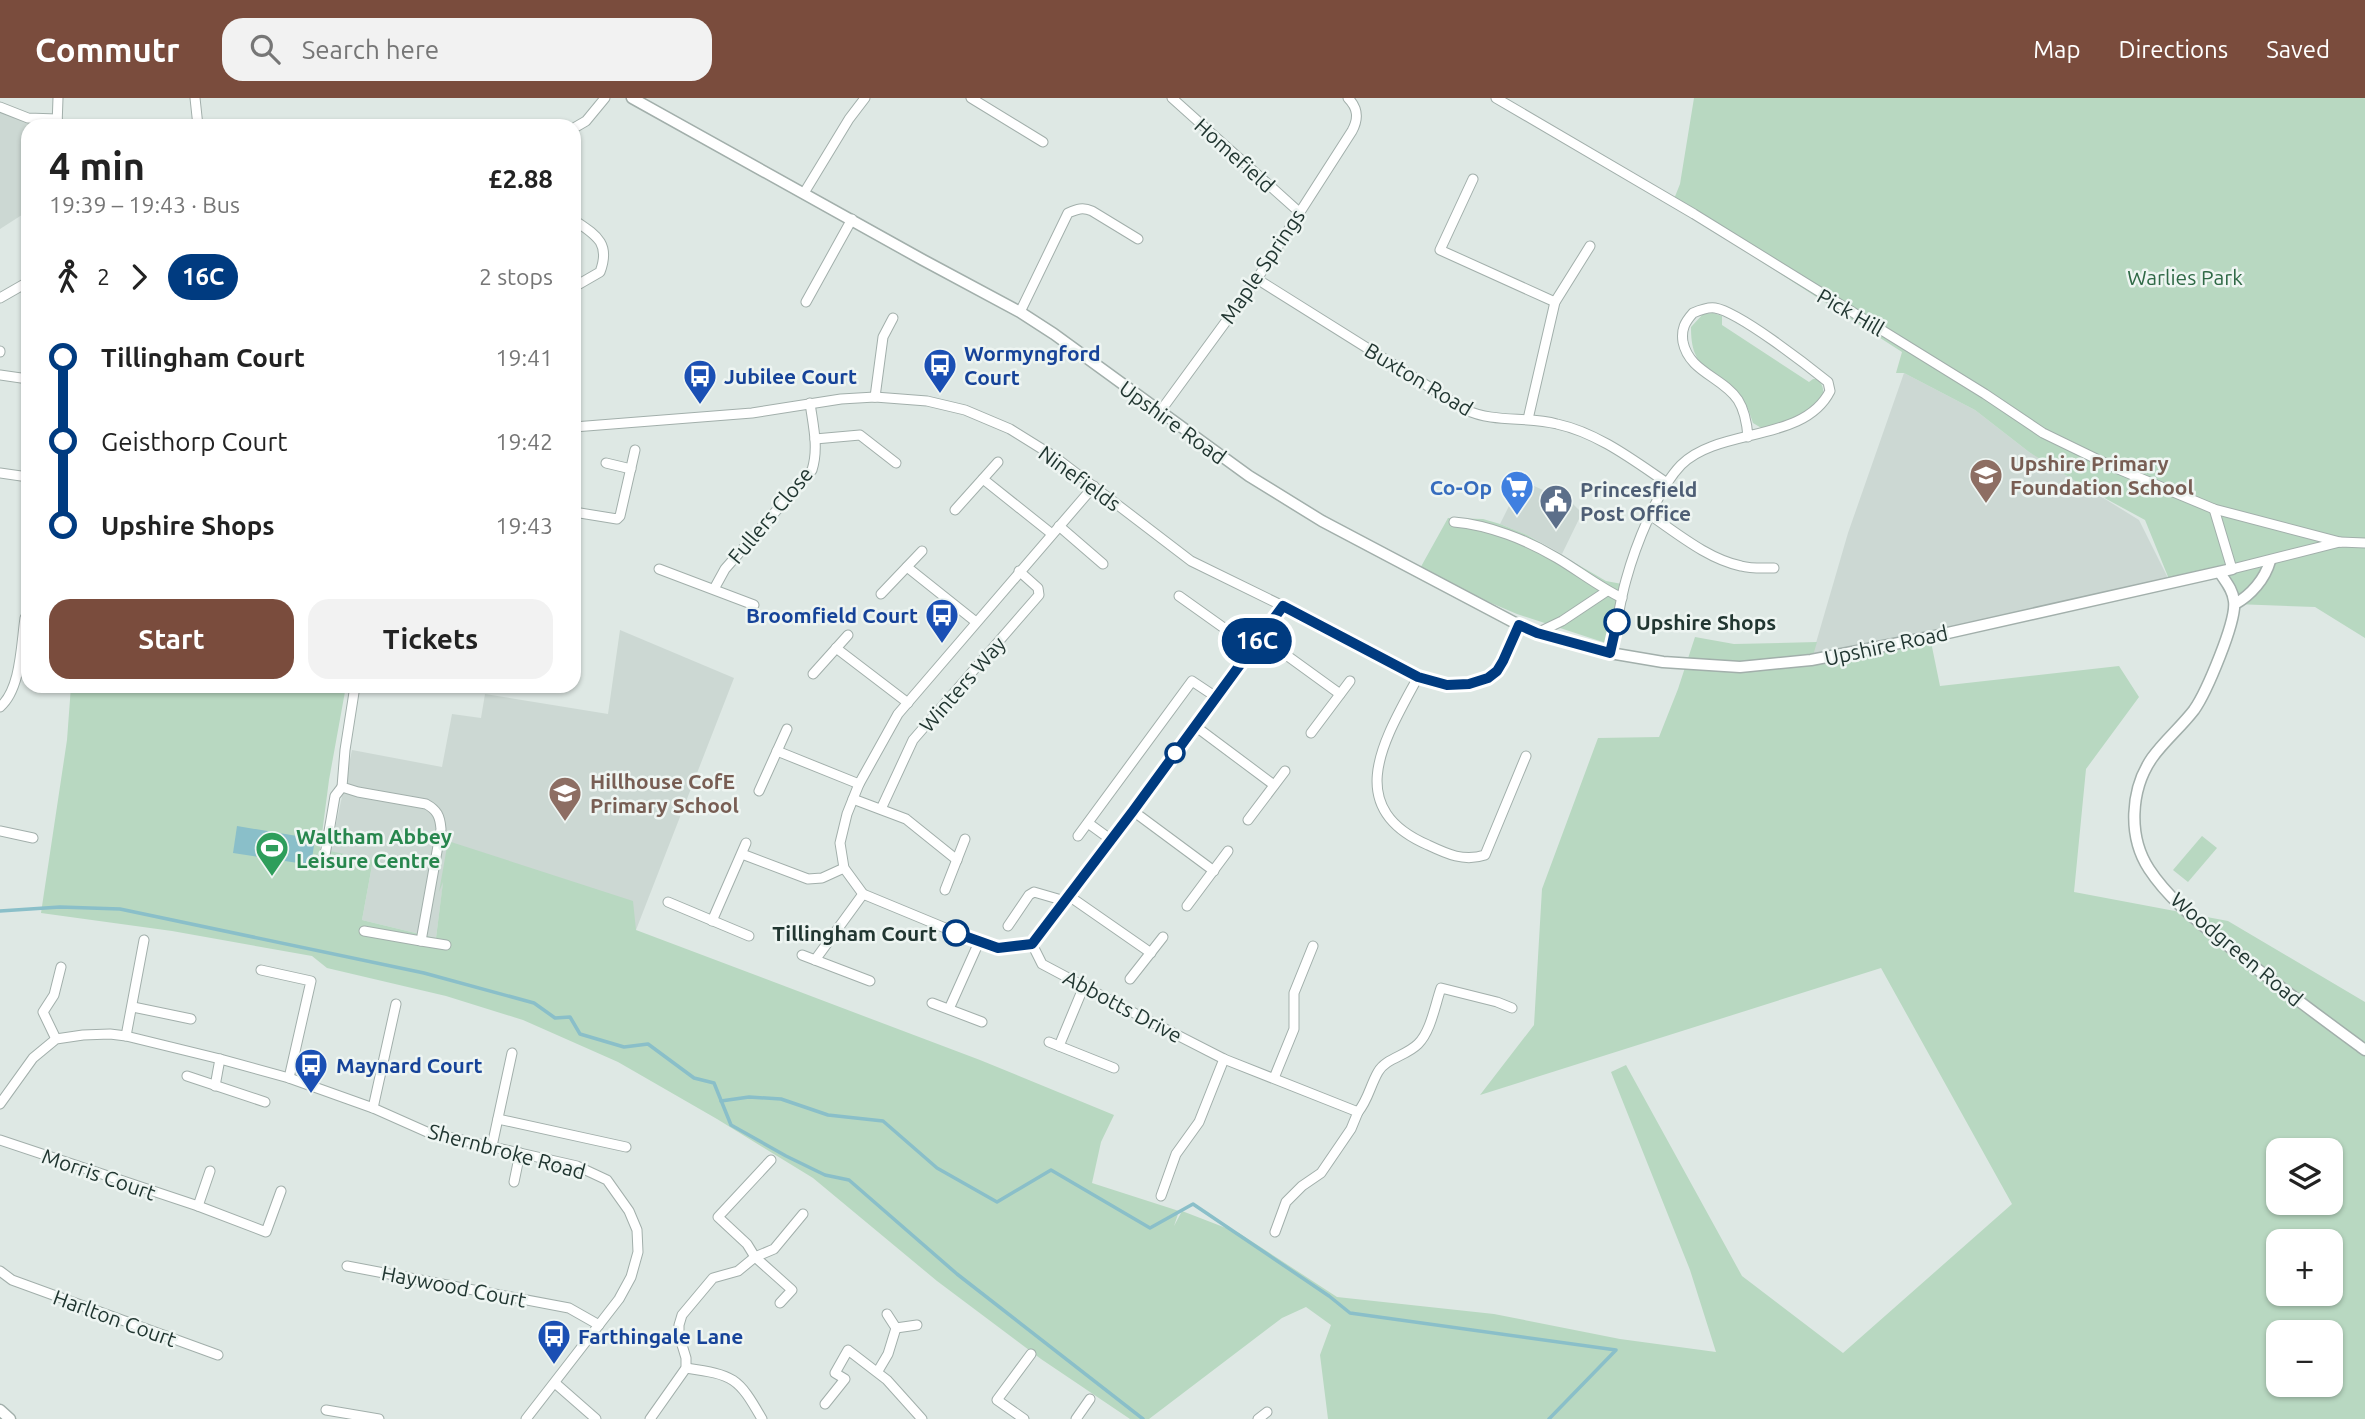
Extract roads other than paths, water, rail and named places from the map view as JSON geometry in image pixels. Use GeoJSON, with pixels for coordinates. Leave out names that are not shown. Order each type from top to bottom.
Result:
{"type":"FeatureCollection","features":[{"type":"Feature","properties":{"kind":"street"},"geometry":{"type":"LineString","coordinates":[[57,119],[58,98]]}},
{"type":"Feature","properties":{"kind":"street"},"geometry":{"type":"LineString","coordinates":[[195,98],[197,119]]}},
{"type":"Feature","properties":{"kind":"street"},"geometry":{"type":"LineString","coordinates":[[581,124],[605,98]]}},
{"type":"Feature","properties":{"kind":"street","name":"Upshire Road"},"geometry":{"type":"LineString","coordinates":[[632,98],[1020,312],[1249,476],[1322,521],[1537,633],[1610,653],[1663,662],[1740,667],[1811,660],[1921,639],[2232,569]]}},
{"type":"Feature","properties":{"kind":"street"},"geometry":{"type":"LineString","coordinates":[[804,193],[849,119],[865,98]]}},
{"type":"Feature","properties":{"kind":"street"},"geometry":{"type":"LineString","coordinates":[[971,98],[1043,142]]}},
{"type":"Feature","properties":{"kind":"street","name":"Homefield"},"geometry":{"type":"LineString","coordinates":[[1172,98],[1298,211]]}},
{"type":"Feature","properties":{"kind":"street","name":"Maple Springs"},"geometry":{"type":"LineString","coordinates":[[1159,413],[1257,279],[1298,211],[1352,131],[1357,114],[1355,106],[1348,98]]}},
{"type":"Feature","properties":{"kind":"street","name":"Pick Hill"},"geometry":{"type":"LineString","coordinates":[[1496,98],[1694,214],[1985,394],[2043,433],[2111,466],[2214,509],[2340,542]]}},
{"type":"Feature","properties":{"kind":"street"},"geometry":{"type":"LineString","coordinates":[[0,107],[40,119]]}},
{"type":"Feature","properties":{"kind":"street"},"geometry":{"type":"LineString","coordinates":[[1473,179],[1440,250],[1555,302]]}},
{"type":"Feature","properties":{"kind":"street"},"geometry":{"type":"LineString","coordinates":[[1020,312],[1068,213],[1076,209],[1092,211],[1138,239]]}},
{"type":"Feature","properties":{"kind":"street"},"geometry":{"type":"LineString","coordinates":[[806,302],[852,219]]}},
{"type":"Feature","properties":{"kind":"street"},"geometry":{"type":"LineString","coordinates":[[581,225],[597,236],[605,260],[600,272],[581,282]]}},
{"type":"Feature","properties":{"kind":"street"},"geometry":{"type":"LineString","coordinates":[[1528,419],[1555,302],[1590,246]]}},
{"type":"Feature","properties":{"kind":"street","name":"Buxton Road"},"geometry":{"type":"LineString","coordinates":[[1257,279],[1466,410],[1483,418],[1528,419],[1574,429],[1599,439],[1667,483]]}},
{"type":"Feature","properties":{"kind":"street"},"geometry":{"type":"LineString","coordinates":[[0,298],[21,286]]}},
{"type":"Feature","properties":{"kind":"street"},"geometry":{"type":"LineString","coordinates":[[1610,653],[1626,579],[1650,515],[1667,483],[1681,465],[1698,453],[1725,441],[1748,437],[1783,426],[1806,415],[1826,398],[1830,391],[1828,382],[1804,362],[1738,318],[1714,308],[1693,313],[1683,327],[1685,351],[1699,369],[1729,389],[1738,400],[1746,417],[1748,437]]}},
{"type":"Feature","properties":{"kind":"street"},"geometry":{"type":"LineString","coordinates":[[875,397],[883,337],[893,318]]}},
{"type":"Feature","properties":{"kind":"street"},"geometry":{"type":"LineString","coordinates":[[0,375],[21,378]]}},
{"type":"Feature","properties":{"kind":"street","name":"Ninefields"},"geometry":{"type":"LineString","coordinates":[[581,427],[752,412],[841,399],[875,397],[927,401],[965,410],[1010,429],[1055,457],[1191,561],[1418,677],[1447,685],[1469,684],[1488,678],[1497,671],[1503,661],[1519,625]]}},
{"type":"Feature","properties":{"kind":"street","name":"Fullers Close"},"geometry":{"type":"LineString","coordinates":[[714,589],[725,569],[812,470],[815,461],[815,439],[810,403]]}},
{"type":"Feature","properties":{"kind":"street","name":"Fullers Close"},"geometry":{"type":"LineString","coordinates":[[815,439],[860,435],[896,463]]}},
{"type":"Feature","properties":{"kind":"street"},"geometry":{"type":"LineString","coordinates":[[581,513],[617,519],[622,512],[635,450]]}},
{"type":"Feature","properties":{"kind":"street"},"geometry":{"type":"LineString","coordinates":[[955,510],[998,462]]}},
{"type":"Feature","properties":{"kind":"street"},"geometry":{"type":"LineString","coordinates":[[606,463],[631,469]]}},
{"type":"Feature","properties":{"kind":"street"},"geometry":{"type":"LineString","coordinates":[[0,473],[21,476]]}},
{"type":"Feature","properties":{"kind":"street"},"geometry":{"type":"LineString","coordinates":[[983,479],[1052,534]]}},
{"type":"Feature","properties":{"kind":"street","name":"Winters Way"},"geometry":{"type":"LineString","coordinates":[[844,868],[840,844],[853,799],[898,714],[1094,486]]}},
{"type":"Feature","properties":{"kind":"street"},"geometry":{"type":"LineString","coordinates":[[2214,509],[2232,569],[2340,542],[2365,543]]}},
{"type":"Feature","properties":{"kind":"street"},"geometry":{"type":"LineString","coordinates":[[1650,515],[1697,546],[1728,562],[1743,567],[1774,568]]}},
{"type":"Feature","properties":{"kind":"street"},"geometry":{"type":"LineString","coordinates":[[1454,522],[1469,523],[1530,544],[1622,598]]}},
{"type":"Feature","properties":{"kind":"street"},"geometry":{"type":"LineString","coordinates":[[1059,526],[1103,564]]}},
{"type":"Feature","properties":{"kind":"street"},"geometry":{"type":"LineString","coordinates":[[881,594],[922,551]]}},
{"type":"Feature","properties":{"kind":"street"},"geometry":{"type":"LineString","coordinates":[[2220,573],[2233,593],[2235,604],[2260,581],[2270,561]]}},
{"type":"Feature","properties":{"kind":"street"},"geometry":{"type":"LineString","coordinates":[[907,566],[976,622]]}},
{"type":"Feature","properties":{"kind":"street","name":"Fullers Close"},"geometry":{"type":"LineString","coordinates":[[659,569],[754,605]]}},
{"type":"Feature","properties":{"kind":"street","name":"Winters Way"},"geometry":{"type":"LineString","coordinates":[[881,809],[913,740],[1039,595],[1038,588],[1019,571]]}},
{"type":"Feature","properties":{"kind":"street"},"geometry":{"type":"LineString","coordinates":[[1537,633],[1562,621],[1607,591]]}},
{"type":"Feature","properties":{"kind":"street"},"geometry":{"type":"LineString","coordinates":[[1180,596],[1252,648]]}},
{"type":"Feature","properties":{"kind":"street","name":"Woodgreen Road"},"geometry":{"type":"LineString","coordinates":[[2235,604],[2228,633],[2200,700],[2151,760],[2143,777],[2134,816],[2137,844],[2153,874],[2184,910],[2258,970],[2365,1050]]}},
{"type":"Feature","properties":{"kind":"street"},"geometry":{"type":"LineString","coordinates":[[742,854],[808,879],[822,878],[844,868],[863,894],[979,942],[998,948],[1032,944],[1283,606]]}},
{"type":"Feature","properties":{"kind":"street"},"geometry":{"type":"LineString","coordinates":[[813,674],[848,635]]}},
{"type":"Feature","properties":{"kind":"street"},"geometry":{"type":"LineString","coordinates":[[1260,636],[1340,694]]}},
{"type":"Feature","properties":{"kind":"street"},"geometry":{"type":"LineString","coordinates":[[0,707],[7,701],[15,682],[21,644]]}},
{"type":"Feature","properties":{"kind":"street"},"geometry":{"type":"LineString","coordinates":[[836,648],[908,703]]}},
{"type":"Feature","properties":{"kind":"street"},"geometry":{"type":"LineString","coordinates":[[1418,677],[1386,737],[1376,772],[1377,787],[1385,812],[1409,837],[1465,859],[1485,855],[1526,756]]}},
{"type":"Feature","properties":{"kind":"street"},"geometry":{"type":"LineString","coordinates":[[1078,836],[1192,681],[1216,697]]}},
{"type":"Feature","properties":{"kind":"street"},"geometry":{"type":"LineString","coordinates":[[1311,733],[1350,681]]}},
{"type":"Feature","properties":{"kind":"street"},"geometry":{"type":"LineString","coordinates":[[325,855],[335,796],[342,787],[354,693]]}},
{"type":"Feature","properties":{"kind":"street"},"geometry":{"type":"LineString","coordinates":[[1195,726],[1273,785]]}},
{"type":"Feature","properties":{"kind":"street"},"geometry":{"type":"LineString","coordinates":[[759,792],[787,729]]}},
{"type":"Feature","properties":{"kind":"street"},"geometry":{"type":"LineString","coordinates":[[777,751],[859,784]]}},
{"type":"Feature","properties":{"kind":"street"},"geometry":{"type":"LineString","coordinates":[[1248,820],[1285,771]]}},
{"type":"Feature","properties":{"kind":"street"},"geometry":{"type":"LineString","coordinates":[[342,787],[426,804],[436,810],[441,819],[421,941]]}},
{"type":"Feature","properties":{"kind":"street"},"geometry":{"type":"LineString","coordinates":[[853,799],[906,819],[957,860]]}},
{"type":"Feature","properties":{"kind":"street"},"geometry":{"type":"LineString","coordinates":[[1133,811],[1214,871]]}},
{"type":"Feature","properties":{"kind":"street"},"geometry":{"type":"LineString","coordinates":[[1088,823],[1110,839]]}},
{"type":"Feature","properties":{"kind":"street"},"geometry":{"type":"LineString","coordinates":[[0,831],[33,838]]}},
{"type":"Feature","properties":{"kind":"street"},"geometry":{"type":"LineString","coordinates":[[946,890],[965,839]]}},
{"type":"Feature","properties":{"kind":"street"},"geometry":{"type":"LineString","coordinates":[[712,921],[746,844]]}},
{"type":"Feature","properties":{"kind":"street"},"geometry":{"type":"LineString","coordinates":[[1187,906],[1228,851]]}},
{"type":"Feature","properties":{"kind":"street"},"geometry":{"type":"LineString","coordinates":[[1008,926],[1029,895],[1034,892],[1067,899],[1151,953]]}},
{"type":"Feature","properties":{"kind":"street"},"geometry":{"type":"LineString","coordinates":[[815,960],[863,894]]}},
{"type":"Feature","properties":{"kind":"street"},"geometry":{"type":"LineString","coordinates":[[668,902],[748,936]]}},
{"type":"Feature","properties":{"kind":"street"},"geometry":{"type":"LineString","coordinates":[[363,931],[446,945]]}},
{"type":"Feature","properties":{"kind":"street"},"geometry":{"type":"LineString","coordinates":[[1130,979],[1163,937]]}},
{"type":"Feature","properties":{"kind":"street"},"geometry":{"type":"LineString","coordinates":[[126,1036],[144,940]]}},
{"type":"Feature","properties":{"kind":"street"},"geometry":{"type":"LineString","coordinates":[[949,1009],[979,942]]}},
{"type":"Feature","properties":{"kind":"street","name":"Abbotts Drive"},"geometry":{"type":"LineString","coordinates":[[1032,944],[1042,964],[1224,1059],[1358,1112]]}},
{"type":"Feature","properties":{"kind":"street"},"geometry":{"type":"LineString","coordinates":[[1274,1078],[1294,1029],[1294,993],[1313,946]]}},
{"type":"Feature","properties":{"kind":"street"},"geometry":{"type":"LineString","coordinates":[[802,955],[870,981]]}},
{"type":"Feature","properties":{"kind":"street"},"geometry":{"type":"LineString","coordinates":[[0,1104],[33,1058],[56,1038],[43,1012],[54,995],[61,967]]}},
{"type":"Feature","properties":{"kind":"street"},"geometry":{"type":"LineString","coordinates":[[261,970],[311,981],[289,1078]]}},
{"type":"Feature","properties":{"kind":"street"},"geometry":{"type":"LineString","coordinates":[[1059,1045],[1084,986]]}},
{"type":"Feature","properties":{"kind":"street"},"geometry":{"type":"LineString","coordinates":[[1275,1232],[1286,1202],[1302,1186],[1321,1173],[1351,1129],[1378,1072],[1385,1063],[1402,1056],[1418,1044],[1425,1034],[1441,988],[1512,1008]]}},
{"type":"Feature","properties":{"kind":"street"},"geometry":{"type":"LineString","coordinates":[[932,1003],[982,1022]]}},
{"type":"Feature","properties":{"kind":"street"},"geometry":{"type":"LineString","coordinates":[[373,1108],[396,1004]]}},
{"type":"Feature","properties":{"kind":"street"},"geometry":{"type":"LineString","coordinates":[[133,1007],[191,1019]]}},
{"type":"Feature","properties":{"kind":"street","name":"Shernbroke Road"},"geometry":{"type":"LineString","coordinates":[[56,1038],[83,1035],[126,1036],[220,1059],[289,1078],[373,1108],[427,1132],[577,1166],[607,1180],[629,1211],[637,1230],[638,1252],[631,1277],[619,1299],[526,1419]]}},
{"type":"Feature","properties":{"kind":"street"},"geometry":{"type":"LineString","coordinates":[[1049,1042],[1114,1068]]}},
{"type":"Feature","properties":{"kind":"street"},"geometry":{"type":"LineString","coordinates":[[492,1146],[512,1053]]}},
{"type":"Feature","properties":{"kind":"street"},"geometry":{"type":"LineString","coordinates":[[215,1086],[220,1059]]}},
{"type":"Feature","properties":{"kind":"street"},"geometry":{"type":"LineString","coordinates":[[1161,1196],[1176,1154],[1199,1122],[1224,1059]]}},
{"type":"Feature","properties":{"kind":"street"},"geometry":{"type":"LineString","coordinates":[[187,1076],[265,1102]]}},
{"type":"Feature","properties":{"kind":"street"},"geometry":{"type":"LineString","coordinates":[[498,1119],[626,1147]]}},
{"type":"Feature","properties":{"kind":"street","name":"Morris Court"},"geometry":{"type":"LineString","coordinates":[[0,1140],[198,1206],[266,1232],[281,1191]]}},
{"type":"Feature","properties":{"kind":"street"},"geometry":{"type":"LineString","coordinates":[[514,1182],[520,1153]]}},
{"type":"Feature","properties":{"kind":"street"},"geometry":{"type":"LineString","coordinates":[[771,1160],[718,1217],[747,1244],[755,1257],[792,1290],[780,1303]]}},
{"type":"Feature","properties":{"kind":"street"},"geometry":{"type":"LineString","coordinates":[[198,1206],[210,1171]]}},
{"type":"Feature","properties":{"kind":"street"},"geometry":{"type":"LineString","coordinates":[[650,1419],[686,1368],[679,1335],[682,1315],[713,1278],[738,1272],[755,1257],[774,1249],[803,1214]]}},
{"type":"Feature","properties":{"kind":"street","name":"Haywood Court"},"geometry":{"type":"LineString","coordinates":[[346,1266],[569,1308],[599,1325]]}},
{"type":"Feature","properties":{"kind":"street","name":"Harlton Court"},"geometry":{"type":"LineString","coordinates":[[0,1271],[12,1280],[218,1355]]}},
{"type":"Feature","properties":{"kind":"street"},"geometry":{"type":"LineString","coordinates":[[878,1371],[888,1354],[896,1328],[887,1314]]}},
{"type":"Feature","properties":{"kind":"street"},"geometry":{"type":"LineString","coordinates":[[896,1328],[917,1325]]}},
{"type":"Feature","properties":{"kind":"street"},"geometry":{"type":"LineString","coordinates":[[825,1404],[845,1379],[835,1373],[848,1350],[878,1371],[922,1419]]}},
{"type":"Feature","properties":{"kind":"street"},"geometry":{"type":"LineString","coordinates":[[1024,1419],[997,1400],[1031,1354]]}},
{"type":"Feature","properties":{"kind":"street"},"geometry":{"type":"LineString","coordinates":[[686,1368],[733,1378],[743,1388],[762,1419]]}},
{"type":"Feature","properties":{"kind":"street"},"geometry":{"type":"LineString","coordinates":[[555,1383],[596,1419]]}},
{"type":"Feature","properties":{"kind":"street"},"geometry":{"type":"LineString","coordinates":[[1076,1419],[1090,1399]]}},
{"type":"Feature","properties":{"kind":"street"},"geometry":{"type":"LineString","coordinates":[[0,1410],[10,1419]]}},
{"type":"Feature","properties":{"kind":"street"},"geometry":{"type":"LineString","coordinates":[[326,1410],[379,1419]]}},
{"type":"Feature","properties":{"kind":"street"},"geometry":{"type":"LineString","coordinates":[[1258,1419],[1267,1412]]}},
{"type":"Feature","properties":{"kind":"water"},"geometry":{"type":"Polygon","coordinates":[[[237,826],[315,839],[311,865],[233,853],[237,826]]]}},
{"type":"Feature","properties":{"kind":"waterway"},"geometry":{"type":"LineString","coordinates":[[0,911],[60,907],[120,909],[424,973],[534,1003],[555,1018],[570,1017],[580,1034],[624,1047],[648,1044],[694,1078],[714,1083],[731,1125],[825,1175],[849,1180],[957,1274],[1143,1419]]}},
{"type":"Feature","properties":{"kind":"waterway"},"geometry":{"type":"LineString","coordinates":[[721,1101],[749,1097],[781,1099],[828,1115],[883,1121],[937,1168],[997,1202],[1051,1170],[1150,1228],[1193,1204],[1350,1313],[1616,1350],[1549,1419]]}},
{"type":"Feature","properties":{"kind":"place","name":"Wormyngford Court"},"geometry":{"type":"Point","coordinates":[940,395]}},
{"type":"Feature","properties":{"kind":"place","name":"Jubilee Court"},"geometry":{"type":"Point","coordinates":[700,406]}},
{"type":"Feature","properties":{"kind":"place","name":"Upshire Primary Foundation School"},"geometry":{"type":"Point","coordinates":[1986,505]}},
{"type":"Feature","properties":{"kind":"place","name":"Co-Op"},"geometry":{"type":"Point","coordinates":[1517,517]}},
{"type":"Feature","properties":{"kind":"place","name":"Princesfield Post Office"},"geometry":{"type":"Point","coordinates":[1556,531]}},
{"type":"Feature","properties":{"kind":"place","name":"Upshire Shops"},"geometry":{"type":"Point","coordinates":[1617,622]}},
{"type":"Feature","properties":{"kind":"place","name":"Broomfield Court"},"geometry":{"type":"Point","coordinates":[942,645]}},
{"type":"Feature","properties":{"kind":"place","name":"Hillhouse CofE Primary School"},"geometry":{"type":"Point","coordinates":[565,823]}},
{"type":"Feature","properties":{"kind":"place","name":"Waltham Abbey Leisure Centre"},"geometry":{"type":"Point","coordinates":[272,878]}},
{"type":"Feature","properties":{"kind":"place","name":"Tillingham Court"},"geometry":{"type":"Point","coordinates":[956,933]}},
{"type":"Feature","properties":{"kind":"place","name":"Maynard Court"},"geometry":{"type":"Point","coordinates":[311,1095]}},
{"type":"Feature","properties":{"kind":"place","name":"Farthingale Lane"},"geometry":{"type":"Point","coordinates":[554,1366]}},
{"type":"Feature","properties":{"kind":"park label","name":"Warlies Park"},"geometry":{"type":"Point","coordinates":[2185,277]}}]}
